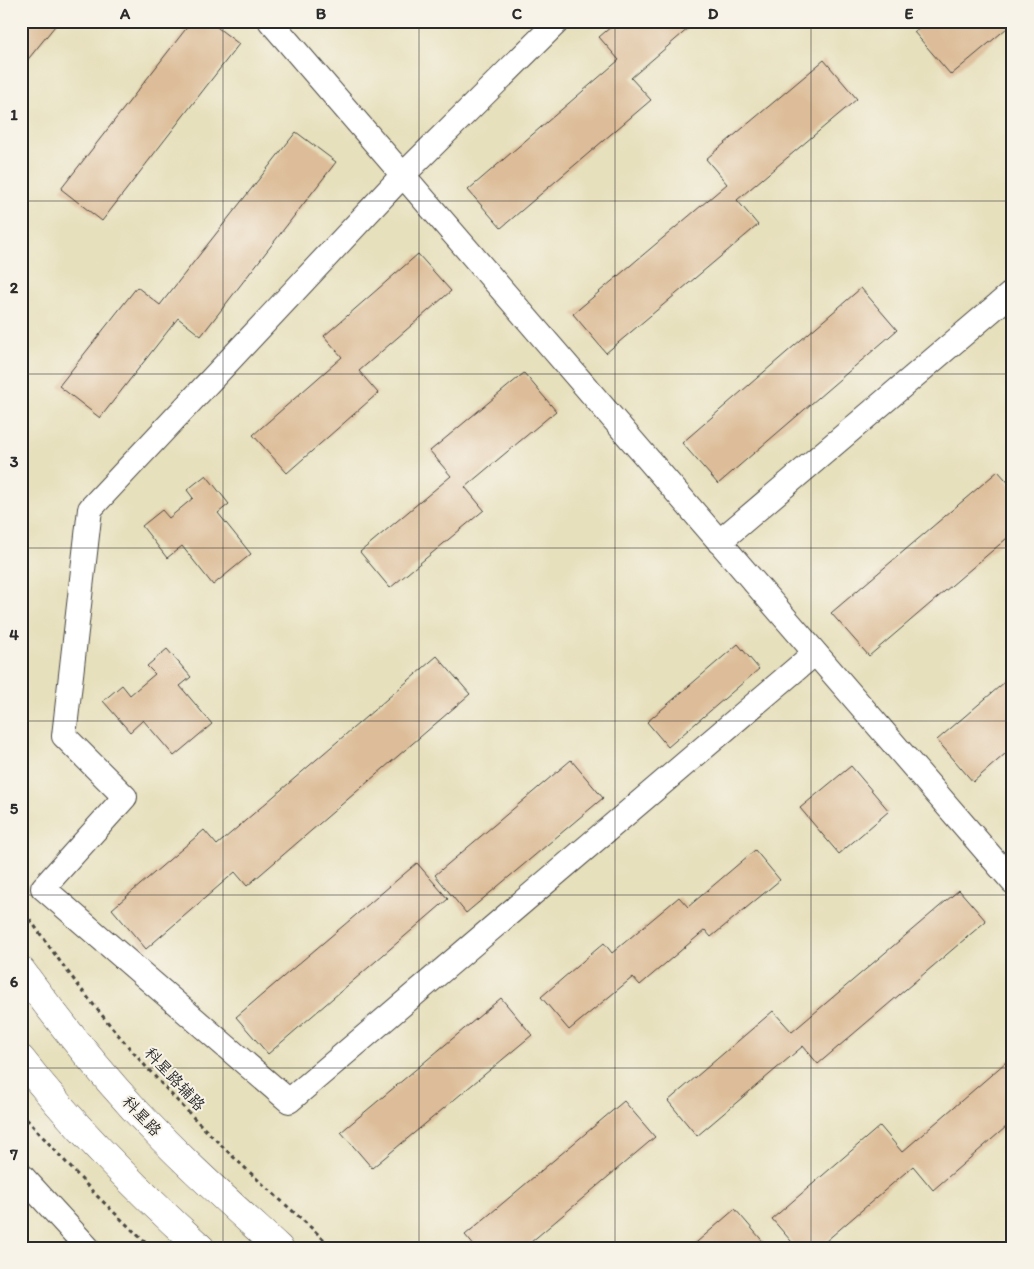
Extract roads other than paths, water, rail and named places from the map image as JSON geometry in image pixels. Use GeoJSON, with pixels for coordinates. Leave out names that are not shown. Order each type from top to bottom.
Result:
{"type":"FeatureCollection","features":[{"type":"Feature","properties":{"kind":"main road","name":"科星路"},"geometry":{"type":"LineString","coordinates":[[21,970],[76,1042],[134,1109],[197,1173],[279,1248]]}},
{"type":"Feature","properties":{"kind":"main road"},"geometry":{"type":"LineString","coordinates":[[21,1059],[95,1146],[158,1209],[201,1248]]}},
{"type":"Feature","properties":{"kind":"street"},"geometry":{"type":"LineString","coordinates":[[270,21],[1013,882]]}},
{"type":"Feature","properties":{"kind":"street"},"geometry":{"type":"LineString","coordinates":[[558,21],[403,175],[90,509],[64,736],[125,797],[43,888],[289,1101],[815,652]]}},
{"type":"Feature","properties":{"kind":"street"},"geometry":{"type":"LineString","coordinates":[[719,542],[1013,292]]}},
{"type":"Feature","properties":{"kind":"street"},"geometry":{"type":"LineString","coordinates":[[21,1174],[88,1248]]}}]}
